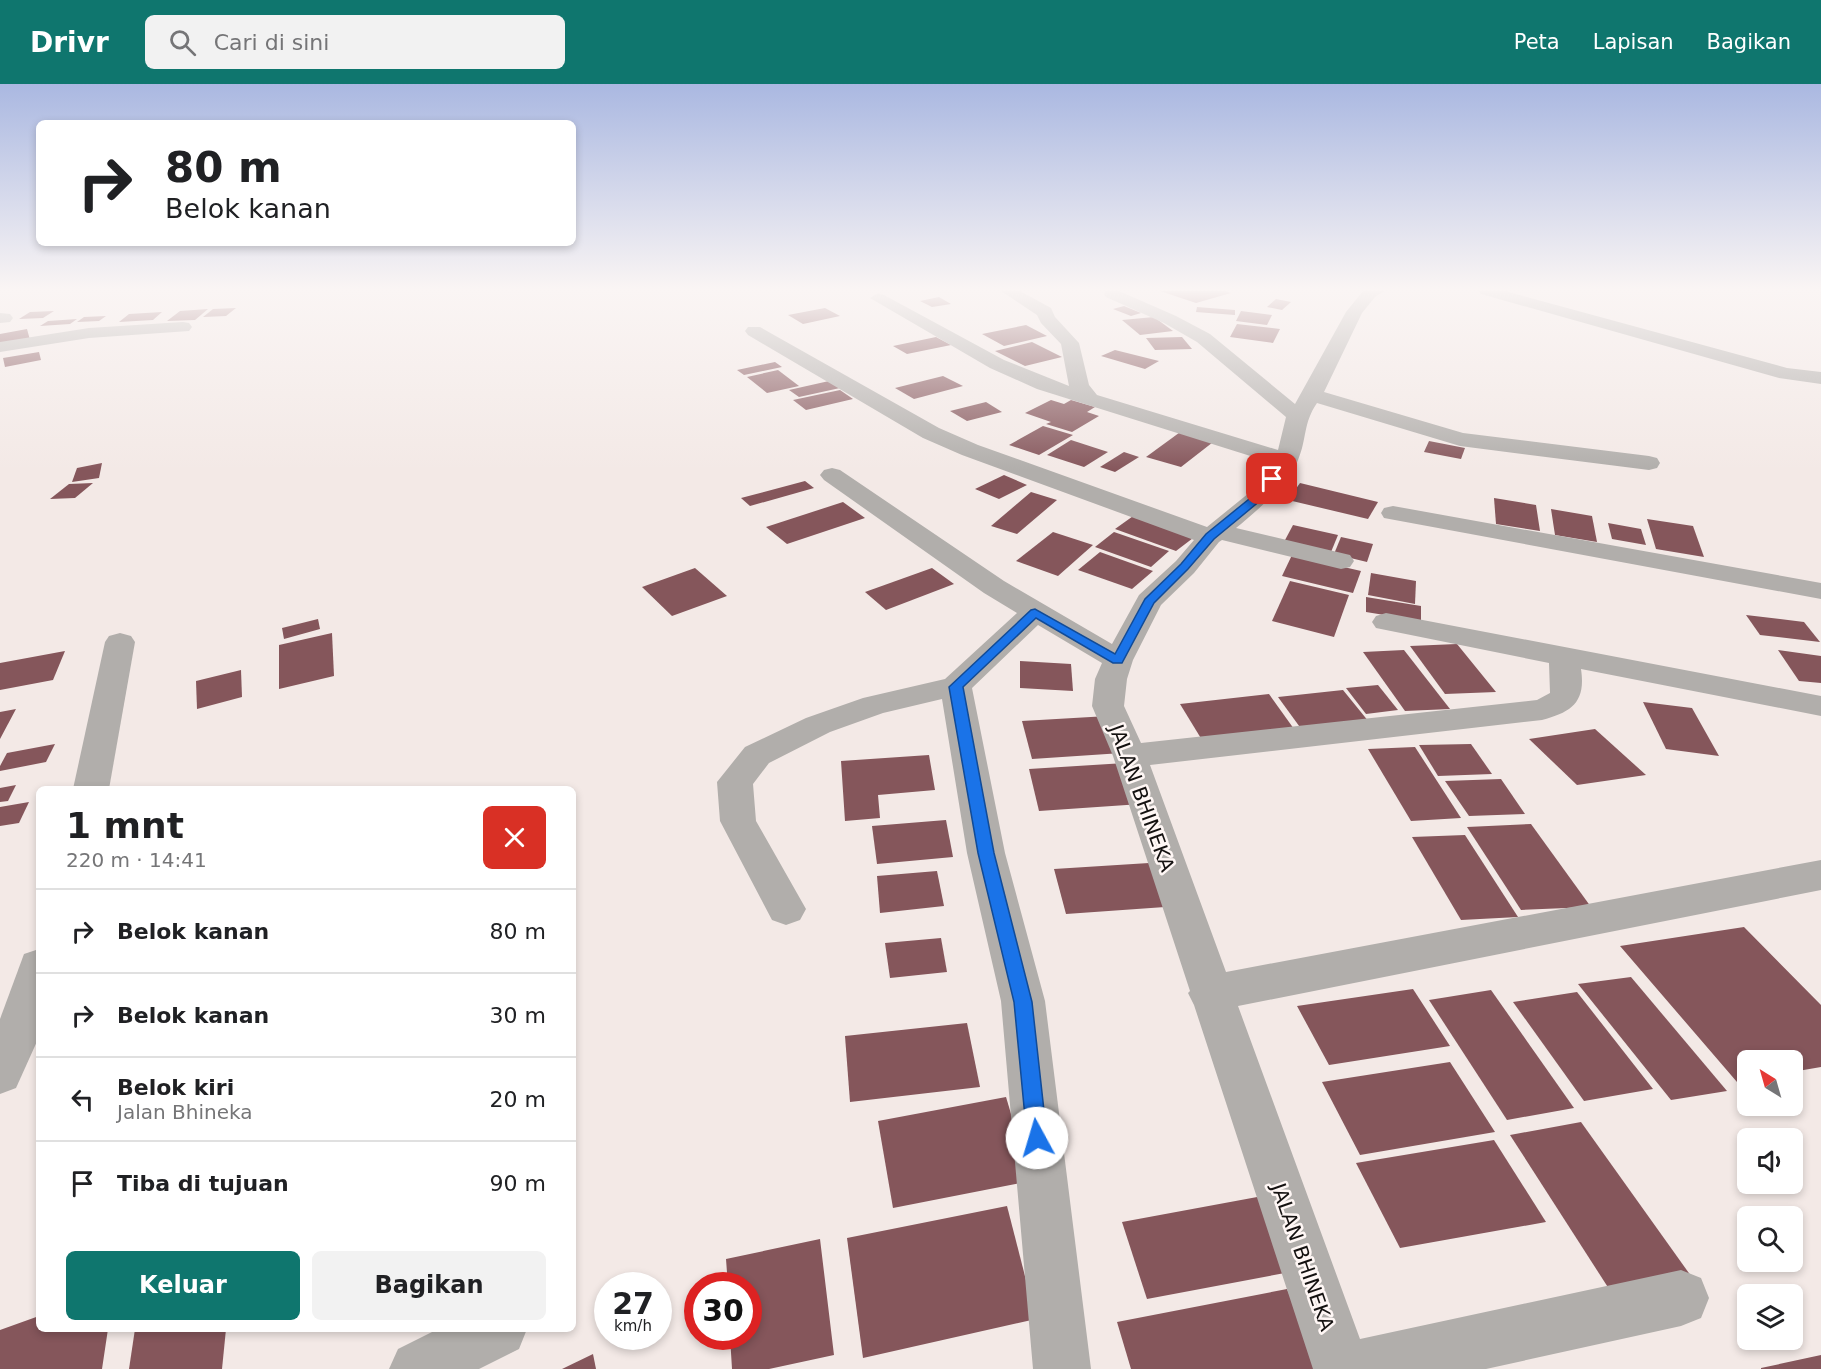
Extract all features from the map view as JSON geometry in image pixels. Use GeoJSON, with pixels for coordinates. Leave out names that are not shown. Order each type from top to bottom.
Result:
{"type":"FeatureCollection","features":[{"type":"Feature","properties":{"kind":"street"},"geometry":{"type":"LineString","coordinates":[[789,351],[931,433],[970,450],[1214,534],[1341,561]]}},
{"type":"Feature","properties":{"kind":"street"},"geometry":{"type":"LineString","coordinates":[[974,351],[1044,385],[1287,460]]}},
{"type":"Feature","properties":{"kind":"street"},"geometry":{"type":"LineString","coordinates":[[1072,351],[1079,386],[1091,401]]}},
{"type":"Feature","properties":{"kind":"street"},"geometry":{"type":"LineString","coordinates":[[1222,351],[1304,406],[1460,439],[1649,463]]}},
{"type":"Feature","properties":{"kind":"street","name":"JALAN BHINEKA"},"geometry":{"type":"LineString","coordinates":[[1333,351],[1304,406],[1287,460],[1257,498],[1214,534],[1185,567],[1149,601],[1118,660],[1111,679],[1108,706],[1130,756],[1210,993],[1342,1369]]}},
{"type":"Feature","properties":{"kind":"street"},"geometry":{"type":"LineString","coordinates":[[1703,351],[1786,374],[1821,378]]}},
{"type":"Feature","properties":{"kind":"street"},"geometry":{"type":"LineString","coordinates":[[832,475],[994,587],[1118,660]]}},
{"type":"Feature","properties":{"kind":"street"},"geometry":{"type":"LineString","coordinates":[[1393,513],[1816,595]]}},
{"type":"Feature","properties":{"kind":"street"},"geometry":{"type":"LineString","coordinates":[[786,909],[738,821],[735,782],[757,756],[818,725],[874,705],[956,687],[1035,612]]}},
{"type":"Feature","properties":{"kind":"street"},"geometry":{"type":"LineString","coordinates":[[1386,622],[1821,706]]}},
{"type":"Feature","properties":{"kind":"street"},"geometry":{"type":"LineString","coordinates":[[92,786],[120,642]]}},
{"type":"Feature","properties":{"kind":"street"},"geometry":{"type":"LineString","coordinates":[[1130,756],[1542,710],[1563,701],[1568,693],[1564,657]]}},
{"type":"Feature","properties":{"kind":"street"},"geometry":{"type":"LineString","coordinates":[[956,687],[986,853],[1023,1002],[1062,1369]]}},
{"type":"Feature","properties":{"kind":"street"},"geometry":{"type":"LineString","coordinates":[[1210,993],[1821,875]]}},
{"type":"Feature","properties":{"kind":"street"},"geometry":{"type":"LineString","coordinates":[[0,1073],[16,1038],[36,975]]}},
{"type":"Feature","properties":{"kind":"street"},"geometry":{"type":"LineString","coordinates":[[1356,1369],[1681,1298]]}},
{"type":"Feature","properties":{"kind":"street"},"geometry":{"type":"LineString","coordinates":[[418,1369],[493,1332]]}},
{"type":"Feature","properties":{"kind":"building"},"geometry":{"type":"Polygon","coordinates":[[[902,351],[922,351],[907,354],[902,351]]]}},
{"type":"Feature","properties":{"kind":"building"},"geometry":{"type":"Polygon","coordinates":[[[995,351],[1050,351],[1062,357],[1025,366],[995,351]]]}},
{"type":"Feature","properties":{"kind":"building"},"geometry":{"type":"Polygon","coordinates":[[[1119,351],[1159,361],[1145,369],[1101,356],[1119,351]]]}},
{"type":"Feature","properties":{"kind":"building"},"geometry":{"type":"Polygon","coordinates":[[[39,352],[41,360],[5,367],[3,358],[39,352]]]}},
{"type":"Feature","properties":{"kind":"building"},"geometry":{"type":"Polygon","coordinates":[[[775,362],[782,367],[744,375],[737,370],[775,362]]]}},
{"type":"Feature","properties":{"kind":"building"},"geometry":{"type":"Polygon","coordinates":[[[778,370],[799,386],[767,393],[747,377],[778,370]]]}},
{"type":"Feature","properties":{"kind":"building"},"geometry":{"type":"Polygon","coordinates":[[[943,376],[963,386],[914,399],[895,388],[943,376]]]}},
{"type":"Feature","properties":{"kind":"building"},"geometry":{"type":"Polygon","coordinates":[[[829,381],[840,388],[799,397],[789,390],[829,381]]]}},
{"type":"Feature","properties":{"kind":"building"},"geometry":{"type":"Polygon","coordinates":[[[840,390],[853,399],[806,410],[793,400],[840,390]]]}},
{"type":"Feature","properties":{"kind":"building"},"geometry":{"type":"Polygon","coordinates":[[[1051,400],[1064,404],[1071,400],[1095,407],[1087,412],[1099,416],[1072,432],[1046,424],[1051,422],[1025,413],[1051,400]]]}},
{"type":"Feature","properties":{"kind":"building"},"geometry":{"type":"Polygon","coordinates":[[[986,402],[1002,412],[967,421],[950,411],[986,402]]]}},
{"type":"Feature","properties":{"kind":"building"},"geometry":{"type":"Polygon","coordinates":[[[1043,426],[1073,435],[1039,455],[1009,445],[1043,426]]]}},
{"type":"Feature","properties":{"kind":"building"},"geometry":{"type":"Polygon","coordinates":[[[1183,430],[1217,439],[1181,467],[1146,457],[1183,430]]]}},
{"type":"Feature","properties":{"kind":"building"},"geometry":{"type":"Polygon","coordinates":[[[1071,440],[1108,452],[1084,467],[1047,455],[1071,440]]]}},
{"type":"Feature","properties":{"kind":"building"},"geometry":{"type":"Polygon","coordinates":[[[1429,441],[1465,448],[1461,459],[1424,452],[1429,441]]]}},
{"type":"Feature","properties":{"kind":"building"},"geometry":{"type":"Polygon","coordinates":[[[1124,452],[1139,457],[1115,472],[1100,467],[1124,452]]]}},
{"type":"Feature","properties":{"kind":"building"},"geometry":{"type":"Polygon","coordinates":[[[102,463],[99,478],[72,482],[77,468],[102,463]]]}},
{"type":"Feature","properties":{"kind":"building"},"geometry":{"type":"Polygon","coordinates":[[[1004,475],[1027,485],[999,499],[975,489],[1004,475]]]}},
{"type":"Feature","properties":{"kind":"building"},"geometry":{"type":"Polygon","coordinates":[[[805,481],[814,488],[750,506],[741,498],[805,481]]]}},
{"type":"Feature","properties":{"kind":"building"},"geometry":{"type":"Polygon","coordinates":[[[93,483],[75,498],[50,499],[69,484],[93,483]]]}},
{"type":"Feature","properties":{"kind":"building"},"geometry":{"type":"Polygon","coordinates":[[[1300,483],[1378,502],[1368,519],[1288,500],[1300,483]]]}},
{"type":"Feature","properties":{"kind":"building"},"geometry":{"type":"Polygon","coordinates":[[[1031,492],[1057,500],[1017,534],[991,526],[1031,492]]]}},
{"type":"Feature","properties":{"kind":"building"},"geometry":{"type":"Polygon","coordinates":[[[1494,498],[1536,505],[1540,531],[1496,524],[1494,498]]]}},
{"type":"Feature","properties":{"kind":"building"},"geometry":{"type":"Polygon","coordinates":[[[843,502],[865,518],[787,544],[766,527],[843,502]]]}},
{"type":"Feature","properties":{"kind":"building"},"geometry":{"type":"Polygon","coordinates":[[[1551,509],[1592,516],[1597,542],[1555,535],[1551,509]]]}},
{"type":"Feature","properties":{"kind":"building"},"geometry":{"type":"Polygon","coordinates":[[[1136,514],[1197,535],[1176,551],[1115,529],[1136,514]]]}},
{"type":"Feature","properties":{"kind":"building"},"geometry":{"type":"Polygon","coordinates":[[[1647,519],[1693,526],[1704,557],[1656,549],[1647,519]]]}},
{"type":"Feature","properties":{"kind":"building"},"geometry":{"type":"Polygon","coordinates":[[[1608,523],[1641,529],[1646,545],[1612,539],[1608,523]]]}},
{"type":"Feature","properties":{"kind":"building"},"geometry":{"type":"Polygon","coordinates":[[[1293,525],[1338,535],[1331,552],[1284,542],[1293,525]]]}},
{"type":"Feature","properties":{"kind":"building"},"geometry":{"type":"Polygon","coordinates":[[[1053,532],[1093,545],[1058,576],[1016,561],[1053,532]]]}},
{"type":"Feature","properties":{"kind":"building"},"geometry":{"type":"Polygon","coordinates":[[[1114,532],[1169,551],[1151,567],[1095,547],[1114,532]]]}},
{"type":"Feature","properties":{"kind":"building"},"geometry":{"type":"Polygon","coordinates":[[[1341,537],[1373,544],[1367,562],[1334,554],[1341,537]]]}},
{"type":"Feature","properties":{"kind":"building"},"geometry":{"type":"Polygon","coordinates":[[[1100,552],[1153,571],[1132,589],[1078,570],[1100,552]]]}},
{"type":"Feature","properties":{"kind":"building"},"geometry":{"type":"Polygon","coordinates":[[[1292,555],[1361,571],[1353,593],[1282,576],[1292,555]]]}},
{"type":"Feature","properties":{"kind":"building"},"geometry":{"type":"Polygon","coordinates":[[[695,568],[727,596],[672,616],[642,587],[695,568]]]}},
{"type":"Feature","properties":{"kind":"building"},"geometry":{"type":"Polygon","coordinates":[[[932,568],[954,584],[886,610],[865,592],[932,568]]]}},
{"type":"Feature","properties":{"kind":"building"},"geometry":{"type":"Polygon","coordinates":[[[1371,573],[1416,581],[1415,604],[1368,595],[1371,573]]]}},
{"type":"Feature","properties":{"kind":"building"},"geometry":{"type":"Polygon","coordinates":[[[1290,581],[1349,595],[1334,637],[1272,621],[1290,581]]]}},
{"type":"Feature","properties":{"kind":"building"},"geometry":{"type":"Polygon","coordinates":[[[1366,597],[1421,606],[1421,621],[1366,612],[1366,597]]]}},
{"type":"Feature","properties":{"kind":"building"},"geometry":{"type":"Polygon","coordinates":[[[1746,615],[1804,622],[1820,642],[1760,635],[1746,615]]]}},
{"type":"Feature","properties":{"kind":"building"},"geometry":{"type":"Polygon","coordinates":[[[318,619],[320,629],[284,639],[282,628],[318,619]]]}},
{"type":"Feature","properties":{"kind":"building"},"geometry":{"type":"Polygon","coordinates":[[[332,633],[334,676],[279,689],[279,645],[332,633]]]}},
{"type":"Feature","properties":{"kind":"building"},"geometry":{"type":"Polygon","coordinates":[[[1457,644],[1496,692],[1445,694],[1410,646],[1457,644]]]}},
{"type":"Feature","properties":{"kind":"building"},"geometry":{"type":"Polygon","coordinates":[[[1404,650],[1450,709],[1405,711],[1363,652],[1404,650]]]}},
{"type":"Feature","properties":{"kind":"building"},"geometry":{"type":"Polygon","coordinates":[[[1778,650],[1821,656],[1821,683],[1799,681],[1778,650]]]}},
{"type":"Feature","properties":{"kind":"building"},"geometry":{"type":"Polygon","coordinates":[[[65,651],[53,680],[0,690],[0,663],[65,651]]]}},
{"type":"Feature","properties":{"kind":"building"},"geometry":{"type":"Polygon","coordinates":[[[1020,661],[1071,664],[1073,691],[1020,688],[1020,661]]]}},
{"type":"Feature","properties":{"kind":"building"},"geometry":{"type":"Polygon","coordinates":[[[241,670],[242,697],[197,709],[196,681],[241,670]]]}},
{"type":"Feature","properties":{"kind":"building"},"geometry":{"type":"Polygon","coordinates":[[[1378,685],[1398,710],[1366,714],[1346,688],[1378,685]]]}},
{"type":"Feature","properties":{"kind":"building"},"geometry":{"type":"Polygon","coordinates":[[[1343,690],[1369,722],[1302,730],[1278,697],[1343,690]]]}},
{"type":"Feature","properties":{"kind":"building"},"geometry":{"type":"Polygon","coordinates":[[[1269,694],[1294,729],[1202,740],[1180,704],[1269,694]]]}},
{"type":"Feature","properties":{"kind":"building"},"geometry":{"type":"Polygon","coordinates":[[[1643,702],[1692,708],[1719,756],[1666,749],[1643,702]]]}},
{"type":"Feature","properties":{"kind":"building"},"geometry":{"type":"Polygon","coordinates":[[[16,709],[0,739],[0,712],[16,709]]]}},
{"type":"Feature","properties":{"kind":"building"},"geometry":{"type":"Polygon","coordinates":[[[1108,716],[1122,753],[1032,759],[1022,721],[1108,716]]]}},
{"type":"Feature","properties":{"kind":"building"},"geometry":{"type":"Polygon","coordinates":[[[1595,729],[1646,775],[1577,785],[1529,739],[1595,729]]]}},
{"type":"Feature","properties":{"kind":"building"},"geometry":{"type":"Polygon","coordinates":[[[55,744],[46,762],[0,771],[0,766],[7,753],[55,744]]]}},
{"type":"Feature","properties":{"kind":"building"},"geometry":{"type":"Polygon","coordinates":[[[1471,744],[1492,774],[1438,776],[1419,745],[1471,744]]]}},
{"type":"Feature","properties":{"kind":"building"},"geometry":{"type":"Polygon","coordinates":[[[1415,747],[1461,818],[1411,821],[1368,749],[1415,747]]]}},
{"type":"Feature","properties":{"kind":"building"},"geometry":{"type":"Polygon","coordinates":[[[929,755],[935,790],[878,795],[880,818],[845,821],[841,761],[929,755]]]}},
{"type":"Feature","properties":{"kind":"building"},"geometry":{"type":"Polygon","coordinates":[[[1125,763],[1141,804],[1039,811],[1029,769],[1125,763]]]}},
{"type":"Feature","properties":{"kind":"building"},"geometry":{"type":"Polygon","coordinates":[[[1501,779],[1525,814],[1469,816],[1445,781],[1501,779]]]}},
{"type":"Feature","properties":{"kind":"building"},"geometry":{"type":"Polygon","coordinates":[[[16,785],[8,801],[0,802],[0,788],[16,785]]]}},
{"type":"Feature","properties":{"kind":"building"},"geometry":{"type":"Polygon","coordinates":[[[29,802],[19,823],[0,826],[0,807],[29,802]]]}},
{"type":"Feature","properties":{"kind":"building"},"geometry":{"type":"Polygon","coordinates":[[[946,820],[953,857],[877,864],[872,826],[946,820]]]}},
{"type":"Feature","properties":{"kind":"building"},"geometry":{"type":"Polygon","coordinates":[[[1531,824],[1591,907],[1521,910],[1467,827],[1531,824]]]}},
{"type":"Feature","properties":{"kind":"building"},"geometry":{"type":"Polygon","coordinates":[[[1465,835],[1518,917],[1461,920],[1412,837],[1465,835]]]}},
{"type":"Feature","properties":{"kind":"building"},"geometry":{"type":"Polygon","coordinates":[[[1149,863],[1165,907],[1066,914],[1054,869],[1149,863]]]}},
{"type":"Feature","properties":{"kind":"building"},"geometry":{"type":"Polygon","coordinates":[[[937,871],[944,906],[880,913],[877,876],[937,871]]]}},
{"type":"Feature","properties":{"kind":"building"},"geometry":{"type":"Polygon","coordinates":[[[1744,927],[1821,1005],[1821,1067],[1803,1070],[1803,1050],[1737,1050],[1737,1082],[1620,946],[1744,927]]]}},
{"type":"Feature","properties":{"kind":"building"},"geometry":{"type":"Polygon","coordinates":[[[941,938],[947,972],[890,978],[885,943],[941,938]]]}},
{"type":"Feature","properties":{"kind":"building"},"geometry":{"type":"Polygon","coordinates":[[[1631,977],[1727,1091],[1671,1100],[1578,984],[1631,977]]]}},
{"type":"Feature","properties":{"kind":"building"},"geometry":{"type":"Polygon","coordinates":[[[1413,989],[1450,1046],[1329,1065],[1297,1006],[1413,989]]]}},
{"type":"Feature","properties":{"kind":"building"},"geometry":{"type":"Polygon","coordinates":[[[1491,990],[1574,1108],[1507,1120],[1429,1000],[1491,990]]]}},
{"type":"Feature","properties":{"kind":"building"},"geometry":{"type":"Polygon","coordinates":[[[1577,992],[1653,1089],[1584,1101],[1513,1002],[1577,992]]]}},
{"type":"Feature","properties":{"kind":"building"},"geometry":{"type":"Polygon","coordinates":[[[967,1023],[980,1087],[850,1102],[845,1036],[967,1023]]]}},
{"type":"Feature","properties":{"kind":"building"},"geometry":{"type":"Polygon","coordinates":[[[1450,1062],[1495,1132],[1360,1155],[1322,1082],[1450,1062]]]}},
{"type":"Feature","properties":{"kind":"building"},"geometry":{"type":"Polygon","coordinates":[[[1006,1097],[1031,1181],[893,1208],[878,1121],[1006,1097]]]}},
{"type":"Feature","properties":{"kind":"building"},"geometry":{"type":"Polygon","coordinates":[[[1581,1122],[1691,1276],[1611,1292],[1510,1135],[1581,1122]]]}},
{"type":"Feature","properties":{"kind":"building"},"geometry":{"type":"Polygon","coordinates":[[[1494,1140],[1546,1222],[1400,1248],[1356,1163],[1494,1140]]]}},
{"type":"Feature","properties":{"kind":"building"},"geometry":{"type":"Polygon","coordinates":[[[1268,1195],[1301,1270],[1147,1299],[1122,1222],[1268,1195]]]}},
{"type":"Feature","properties":{"kind":"building"},"geometry":{"type":"Polygon","coordinates":[[[1007,1206],[1036,1319],[863,1358],[847,1238],[1007,1206]]]}},
{"type":"Feature","properties":{"kind":"building"},"geometry":{"type":"Polygon","coordinates":[[[820,1239],[834,1355],[769,1369],[732,1369],[731,1350],[762,1350],[762,1272],[727,1272],[726,1259],[820,1239]]]}},
{"type":"Feature","properties":{"kind":"building"},"geometry":{"type":"Polygon","coordinates":[[[1287,1289],[1321,1369],[1131,1369],[1117,1322],[1287,1289]]]}},
{"type":"Feature","properties":{"kind":"building"},"geometry":{"type":"Polygon","coordinates":[[[36,1317],[36,1332],[108,1332],[102,1369],[0,1369],[0,1330],[36,1317]]]}},
{"type":"Feature","properties":{"kind":"building"},"geometry":{"type":"Polygon","coordinates":[[[135,1332],[226,1332],[222,1369],[129,1369],[135,1332]]]}},
{"type":"Feature","properties":{"kind":"building"},"geometry":{"type":"Polygon","coordinates":[[[593,1354],[596,1369],[562,1369],[593,1354]]]}},
{"type":"Feature","properties":{"kind":"building"},"geometry":{"type":"Polygon","coordinates":[[[1821,1355],[1821,1369],[1761,1369],[1761,1368],[1821,1355]]]}},
{"type":"Feature","properties":{"kind":"route"},"geometry":{"type":"LineString","coordinates":[[1037,1138],[1023,1002],[986,853],[956,687],[1035,612],[1118,660],[1149,601],[1185,567],[1210,537],[1257,498],[1272,479]]}}]}
